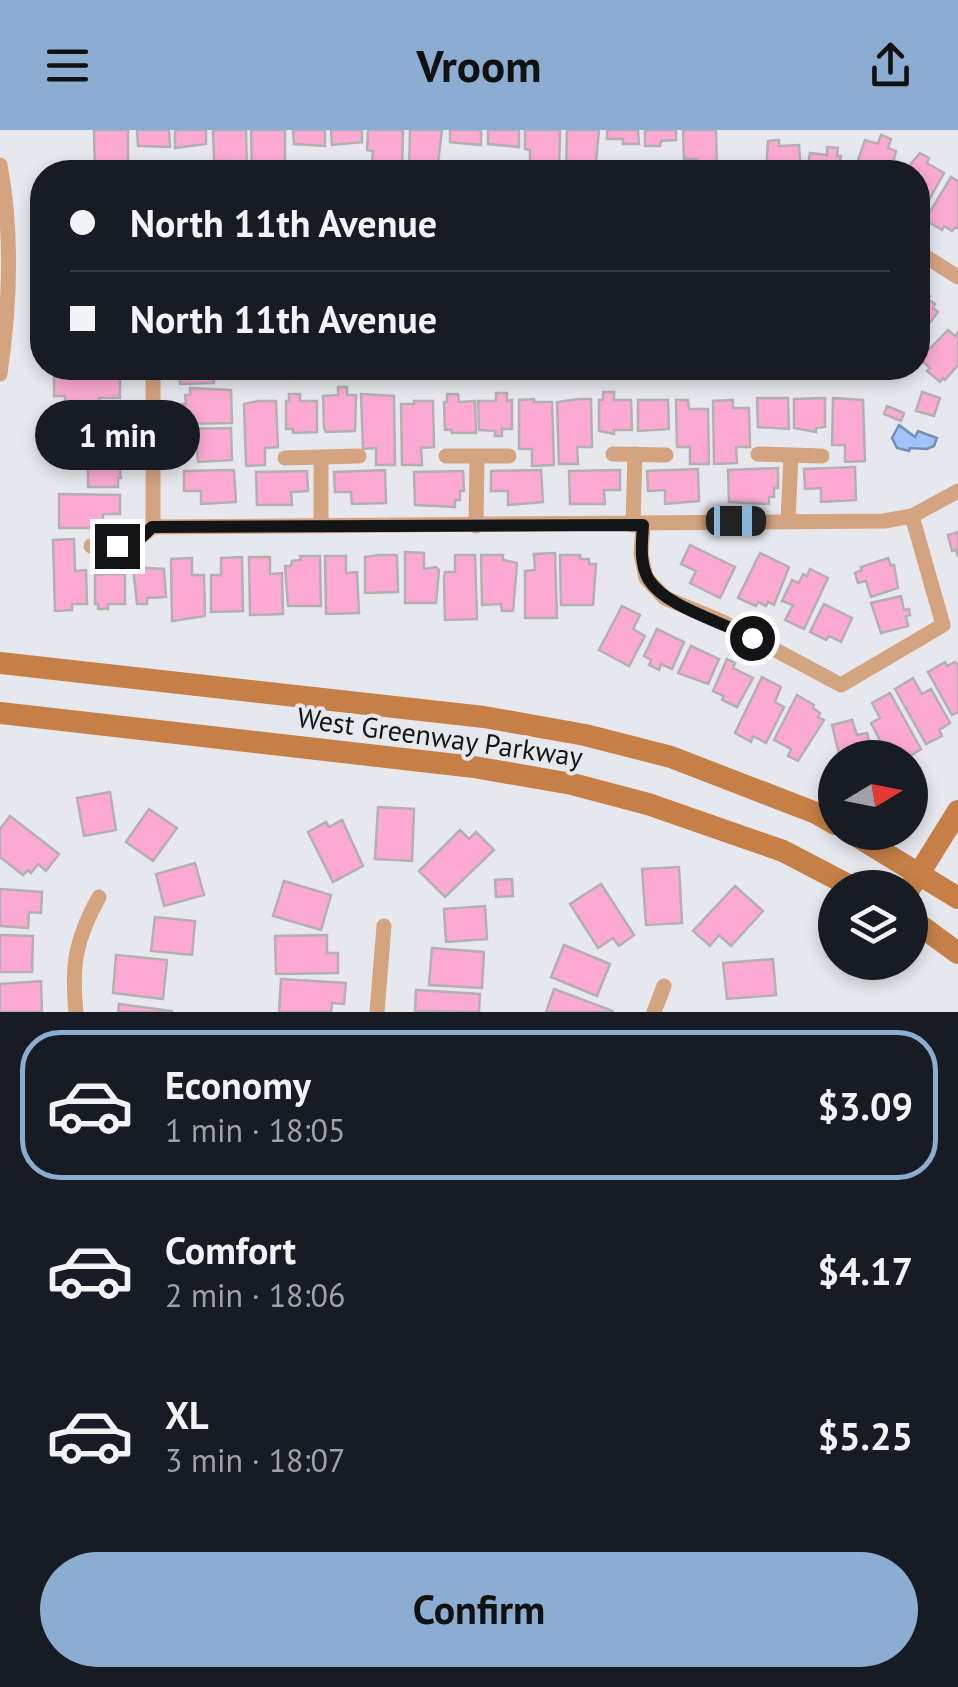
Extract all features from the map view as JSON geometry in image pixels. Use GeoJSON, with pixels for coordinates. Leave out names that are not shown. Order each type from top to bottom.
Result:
{"type":"FeatureCollection","features":[{"type":"Feature","properties":{"kind":"main road","name":"West Greenway Parkway"},"geometry":{"type":"LineString","coordinates":[[0,663],[484,717],[568,732],[671,757],[818,814]]}},
{"type":"Feature","properties":{"kind":"main road","name":"West Greenway Parkway"},"geometry":{"type":"LineString","coordinates":[[0,713],[474,767],[572,784],[648,804],[782,851],[819,870]]}},
{"type":"Feature","properties":{"kind":"main road"},"geometry":{"type":"LineString","coordinates":[[921,870],[958,811]]}},
{"type":"Feature","properties":{"kind":"main road"},"geometry":{"type":"LineString","coordinates":[[874,850],[901,870]]}},
{"type":"Feature","properties":{"kind":"main road"},"geometry":{"type":"LineString","coordinates":[[928,885],[958,898]]}},
{"type":"Feature","properties":{"kind":"main road"},"geometry":{"type":"LineString","coordinates":[[928,931],[958,953]]}},
{"type":"Feature","properties":{"kind":"street"},"geometry":{"type":"LineString","coordinates":[[0,165],[6,330],[0,374]]}},
{"type":"Feature","properties":{"kind":"street"},"geometry":{"type":"LineString","coordinates":[[930,260],[958,277]]}},
{"type":"Feature","properties":{"kind":"street"},"geometry":{"type":"LineString","coordinates":[[91,546],[138,541],[152,527],[153,380]]}},
{"type":"Feature","properties":{"kind":"street"},"geometry":{"type":"LineString","coordinates":[[613,454],[666,454]]}},
{"type":"Feature","properties":{"kind":"street"},"geometry":{"type":"LineString","coordinates":[[635,454],[638,525],[646,578],[665,598],[723,622],[840,685],[943,624],[912,516]]}},
{"type":"Feature","properties":{"kind":"street"},"geometry":{"type":"LineString","coordinates":[[758,454],[822,456]]}},
{"type":"Feature","properties":{"kind":"street"},"geometry":{"type":"LineString","coordinates":[[788,521],[791,455]]}},
{"type":"Feature","properties":{"kind":"street"},"geometry":{"type":"LineString","coordinates":[[285,458],[359,456]]}},
{"type":"Feature","properties":{"kind":"street"},"geometry":{"type":"LineString","coordinates":[[446,456],[509,456]]}},
{"type":"Feature","properties":{"kind":"street"},"geometry":{"type":"LineString","coordinates":[[476,456],[476,526]]}},
{"type":"Feature","properties":{"kind":"street"},"geometry":{"type":"LineString","coordinates":[[321,457],[321,526]]}},
{"type":"Feature","properties":{"kind":"street"},"geometry":{"type":"LineString","coordinates":[[152,527],[884,521],[912,516],[958,491]]}},
{"type":"Feature","properties":{"kind":"street"},"geometry":{"type":"LineString","coordinates":[[76,1012],[74,957],[82,926],[99,897]]}},
{"type":"Feature","properties":{"kind":"street"},"geometry":{"type":"LineString","coordinates":[[376,1012],[384,926]]}},
{"type":"Feature","properties":{"kind":"street"},"geometry":{"type":"LineString","coordinates":[[654,1012],[664,986]]}},
{"type":"Feature","properties":{"kind":"water"},"geometry":{"type":"Polygon","coordinates":[[[899,425],[915,437],[918,431],[937,438],[934,446],[909,451],[897,448],[892,438],[899,425]]]}},
{"type":"Feature","properties":{"kind":"building"},"geometry":{"type":"Polygon","coordinates":[[[94,130],[128,130],[128,160],[95,160],[94,130]]]}},
{"type":"Feature","properties":{"kind":"building"},"geometry":{"type":"Polygon","coordinates":[[[137,130],[169,130],[170,147],[138,146],[137,130]]]}},
{"type":"Feature","properties":{"kind":"building"},"geometry":{"type":"Polygon","coordinates":[[[175,130],[206,130],[206,144],[175,148],[175,130]]]}},
{"type":"Feature","properties":{"kind":"building"},"geometry":{"type":"Polygon","coordinates":[[[213,130],[246,130],[247,160],[214,160],[213,130]]]}},
{"type":"Feature","properties":{"kind":"building"},"geometry":{"type":"Polygon","coordinates":[[[251,130],[285,130],[285,160],[252,160],[251,130]]]}},
{"type":"Feature","properties":{"kind":"building"},"geometry":{"type":"Polygon","coordinates":[[[293,130],[325,130],[325,146],[294,144],[293,130]]]}},
{"type":"Feature","properties":{"kind":"building"},"geometry":{"type":"Polygon","coordinates":[[[331,130],[362,130],[362,142],[332,145],[331,130]]]}},
{"type":"Feature","properties":{"kind":"building"},"geometry":{"type":"Polygon","coordinates":[[[368,130],[403,130],[402,160],[372,160],[373,151],[367,150],[368,130]]]}},
{"type":"Feature","properties":{"kind":"building"},"geometry":{"type":"Polygon","coordinates":[[[410,130],[442,130],[438,160],[409,160],[410,130]]]}},
{"type":"Feature","properties":{"kind":"building"},"geometry":{"type":"Polygon","coordinates":[[[450,130],[481,130],[481,145],[450,142],[450,130]]]}},
{"type":"Feature","properties":{"kind":"building"},"geometry":{"type":"Polygon","coordinates":[[[488,130],[519,130],[519,147],[488,144],[488,130]]]}},
{"type":"Feature","properties":{"kind":"building"},"geometry":{"type":"Polygon","coordinates":[[[525,130],[560,130],[559,160],[530,160],[530,150],[525,149],[525,130]]]}},
{"type":"Feature","properties":{"kind":"building"},"geometry":{"type":"Polygon","coordinates":[[[567,130],[599,130],[596,160],[566,160],[567,130]]]}},
{"type":"Feature","properties":{"kind":"building"},"geometry":{"type":"Polygon","coordinates":[[[607,130],[638,130],[639,144],[607,139],[607,130]]]}},
{"type":"Feature","properties":{"kind":"building"},"geometry":{"type":"Polygon","coordinates":[[[645,130],[676,130],[676,140],[645,146],[645,130]]]}},
{"type":"Feature","properties":{"kind":"building"},"geometry":{"type":"Polygon","coordinates":[[[683,130],[716,130],[717,160],[684,159],[683,130]]]}},
{"type":"Feature","properties":{"kind":"building"},"geometry":{"type":"Polygon","coordinates":[[[881,135],[891,139],[888,148],[896,151],[894,160],[858,160],[865,140],[878,144],[881,135]]]}},
{"type":"Feature","properties":{"kind":"building"},"geometry":{"type":"Polygon","coordinates":[[[779,140],[779,146],[799,145],[800,160],[767,160],[768,141],[779,140]]]}},
{"type":"Feature","properties":{"kind":"building"},"geometry":{"type":"Polygon","coordinates":[[[827,147],[838,148],[840,160],[809,160],[810,153],[827,155],[827,147]]]}},
{"type":"Feature","properties":{"kind":"building"},"geometry":{"type":"Polygon","coordinates":[[[930,165],[944,173],[930,198],[930,165]]]}},
{"type":"Feature","properties":{"kind":"building"},"geometry":{"type":"Polygon","coordinates":[[[951,177],[958,181],[958,229],[952,231],[944,226],[942,230],[930,223],[930,212],[951,177]]]}},
{"type":"Feature","properties":{"kind":"building"},"geometry":{"type":"Polygon","coordinates":[[[930,300],[935,304],[933,308],[938,312],[930,323],[930,300]]]}},
{"type":"Feature","properties":{"kind":"building"},"geometry":{"type":"Polygon","coordinates":[[[948,330],[955,336],[958,332],[958,365],[940,382],[930,374],[930,349],[948,330]]]}},
{"type":"Feature","properties":{"kind":"building"},"geometry":{"type":"Polygon","coordinates":[[[54,380],[120,380],[120,398],[99,398],[100,410],[65,410],[65,396],[54,396],[54,380]]]}},
{"type":"Feature","properties":{"kind":"building"},"geometry":{"type":"Polygon","coordinates":[[[180,380],[214,380],[214,383],[180,384],[180,380]]]}},
{"type":"Feature","properties":{"kind":"building"},"geometry":{"type":"Polygon","coordinates":[[[338,387],[347,387],[347,395],[356,395],[355,431],[326,432],[324,428],[323,396],[338,395],[338,387]]]}},
{"type":"Feature","properties":{"kind":"building"},"geometry":{"type":"Polygon","coordinates":[[[190,388],[231,390],[232,423],[182,424],[181,404],[186,404],[185,395],[190,395],[190,388]]]}},
{"type":"Feature","properties":{"kind":"building"},"geometry":{"type":"Polygon","coordinates":[[[603,392],[614,392],[614,400],[631,400],[632,430],[614,430],[614,434],[599,431],[599,400],[603,400],[603,392]]]}},
{"type":"Feature","properties":{"kind":"building"},"geometry":{"type":"Polygon","coordinates":[[[922,392],[940,398],[934,416],[916,411],[922,392]]]}},
{"type":"Feature","properties":{"kind":"building"},"geometry":{"type":"Polygon","coordinates":[[[496,393],[507,393],[507,401],[512,400],[512,429],[502,429],[502,436],[495,436],[495,431],[479,430],[478,401],[496,401],[496,393]]]}},
{"type":"Feature","properties":{"kind":"building"},"geometry":{"type":"Polygon","coordinates":[[[289,394],[300,394],[300,401],[317,401],[317,432],[293,433],[293,429],[286,429],[289,394]]]}},
{"type":"Feature","properties":{"kind":"building"},"geometry":{"type":"Polygon","coordinates":[[[361,394],[394,396],[395,465],[376,465],[376,448],[363,449],[361,394]]]}},
{"type":"Feature","properties":{"kind":"building"},"geometry":{"type":"Polygon","coordinates":[[[447,394],[458,394],[459,402],[475,401],[476,433],[445,430],[447,394]]]}},
{"type":"Feature","properties":{"kind":"building"},"geometry":{"type":"Polygon","coordinates":[[[757,398],[788,398],[789,429],[758,427],[757,398]]]}},
{"type":"Feature","properties":{"kind":"building"},"geometry":{"type":"Polygon","coordinates":[[[825,398],[825,427],[816,428],[816,432],[794,428],[794,399],[825,398]]]}},
{"type":"Feature","properties":{"kind":"building"},"geometry":{"type":"Polygon","coordinates":[[[833,398],[863,400],[865,461],[845,462],[845,445],[832,445],[833,398]]]}},
{"type":"Feature","properties":{"kind":"building"},"geometry":{"type":"Polygon","coordinates":[[[591,399],[592,447],[577,447],[578,464],[559,464],[557,402],[591,399]]]}},
{"type":"Feature","properties":{"kind":"building"},"geometry":{"type":"Polygon","coordinates":[[[519,400],[552,402],[554,465],[532,466],[532,449],[519,449],[519,400]]]}},
{"type":"Feature","properties":{"kind":"building"},"geometry":{"type":"Polygon","coordinates":[[[638,400],[668,400],[669,429],[638,431],[638,400]]]}},
{"type":"Feature","properties":{"kind":"building"},"geometry":{"type":"Polygon","coordinates":[[[676,400],[688,400],[689,409],[708,409],[709,464],[690,464],[690,447],[677,447],[676,400]]]}},
{"type":"Feature","properties":{"kind":"building"},"geometry":{"type":"Polygon","coordinates":[[[733,400],[733,408],[749,408],[750,447],[736,447],[737,463],[714,464],[713,401],[733,400]]]}},
{"type":"Feature","properties":{"kind":"building"},"geometry":{"type":"Polygon","coordinates":[[[276,401],[278,447],[265,448],[265,465],[246,466],[244,404],[276,401]]]}},
{"type":"Feature","properties":{"kind":"building"},"geometry":{"type":"Polygon","coordinates":[[[433,401],[434,447],[421,448],[422,465],[402,465],[401,404],[433,401]]]}},
{"type":"Feature","properties":{"kind":"building"},"geometry":{"type":"Polygon","coordinates":[[[887,406],[904,413],[901,421],[884,414],[887,406]]]}},
{"type":"Feature","properties":{"kind":"building"},"geometry":{"type":"Polygon","coordinates":[[[105,415],[105,429],[120,429],[120,448],[67,450],[66,417],[105,415]]]}},
{"type":"Feature","properties":{"kind":"building"},"geometry":{"type":"Polygon","coordinates":[[[231,428],[232,460],[198,462],[197,449],[181,449],[180,429],[231,428]]]}},
{"type":"Feature","properties":{"kind":"building"},"geometry":{"type":"Polygon","coordinates":[[[88,456],[118,456],[118,487],[88,487],[88,456]]]}},
{"type":"Feature","properties":{"kind":"building"},"geometry":{"type":"Polygon","coordinates":[[[855,467],[856,500],[821,502],[821,488],[805,489],[804,469],[855,467]]]}},
{"type":"Feature","properties":{"kind":"building"},"geometry":{"type":"Polygon","coordinates":[[[778,468],[778,488],[774,488],[769,504],[729,502],[728,470],[778,468]]]}},
{"type":"Feature","properties":{"kind":"building"},"geometry":{"type":"Polygon","coordinates":[[[698,469],[699,501],[665,504],[665,490],[648,491],[647,471],[698,469]]]}},
{"type":"Feature","properties":{"kind":"building"},"geometry":{"type":"Polygon","coordinates":[[[234,470],[236,502],[201,504],[201,491],[184,491],[184,471],[234,470]]]}},
{"type":"Feature","properties":{"kind":"building"},"geometry":{"type":"Polygon","coordinates":[[[385,470],[386,503],[352,504],[351,492],[335,492],[334,472],[385,470]]]}},
{"type":"Feature","properties":{"kind":"building"},"geometry":{"type":"Polygon","coordinates":[[[541,470],[543,502],[508,505],[508,491],[491,491],[491,471],[541,470]]]}},
{"type":"Feature","properties":{"kind":"building"},"geometry":{"type":"Polygon","coordinates":[[[620,470],[620,490],[604,490],[605,504],[570,504],[569,471],[620,470]]]}},
{"type":"Feature","properties":{"kind":"building"},"geometry":{"type":"Polygon","coordinates":[[[307,471],[308,491],[291,492],[292,505],[257,505],[256,472],[307,471]]]}},
{"type":"Feature","properties":{"kind":"building"},"geometry":{"type":"Polygon","coordinates":[[[463,471],[464,491],[460,491],[455,507],[415,505],[414,472],[463,471]]]}},
{"type":"Feature","properties":{"kind":"building"},"geometry":{"type":"Polygon","coordinates":[[[59,494],[120,495],[120,514],[103,514],[103,528],[59,528],[59,494]]]}},
{"type":"Feature","properties":{"kind":"building"},"geometry":{"type":"Polygon","coordinates":[[[958,532],[958,557],[948,535],[958,532]]]}},
{"type":"Feature","properties":{"kind":"building"},"geometry":{"type":"Polygon","coordinates":[[[74,539],[75,571],[86,570],[87,604],[72,604],[72,610],[55,611],[53,540],[74,539]]]}},
{"type":"Feature","properties":{"kind":"building"},"geometry":{"type":"Polygon","coordinates":[[[690,545],[735,567],[720,598],[690,583],[696,571],[681,564],[690,545]]]}},
{"type":"Feature","properties":{"kind":"building"},"geometry":{"type":"Polygon","coordinates":[[[405,552],[424,553],[424,569],[439,570],[436,603],[405,603],[405,552]]]}},
{"type":"Feature","properties":{"kind":"building"},"geometry":{"type":"Polygon","coordinates":[[[555,553],[557,618],[525,618],[525,571],[535,570],[534,554],[555,553]]]}},
{"type":"Feature","properties":{"kind":"building"},"geometry":{"type":"Polygon","coordinates":[[[760,553],[789,567],[774,605],[758,602],[756,606],[738,598],[760,553]]]}},
{"type":"Feature","properties":{"kind":"building"},"geometry":{"type":"Polygon","coordinates":[[[397,555],[398,592],[365,593],[365,557],[397,555]]]}},
{"type":"Feature","properties":{"kind":"building"},"geometry":{"type":"Polygon","coordinates":[[[455,555],[475,555],[477,619],[445,620],[445,572],[455,572],[455,555]]]}},
{"type":"Feature","properties":{"kind":"building"},"geometry":{"type":"Polygon","coordinates":[[[481,555],[503,555],[503,560],[517,563],[513,611],[502,611],[501,604],[482,605],[481,555]]]}},
{"type":"Feature","properties":{"kind":"building"},"geometry":{"type":"Polygon","coordinates":[[[560,555],[580,555],[580,559],[596,564],[593,605],[561,605],[560,555]]]}},
{"type":"Feature","properties":{"kind":"building"},"geometry":{"type":"Polygon","coordinates":[[[300,556],[320,556],[321,606],[288,606],[285,566],[301,560],[300,556]]]}},
{"type":"Feature","properties":{"kind":"building"},"geometry":{"type":"Polygon","coordinates":[[[325,556],[346,556],[346,573],[357,572],[359,613],[326,614],[325,556]]]}},
{"type":"Feature","properties":{"kind":"building"},"geometry":{"type":"Polygon","coordinates":[[[242,557],[243,611],[211,612],[211,575],[221,575],[221,558],[242,557]]]}},
{"type":"Feature","properties":{"kind":"building"},"geometry":{"type":"Polygon","coordinates":[[[249,557],[270,557],[270,574],[282,573],[283,614],[250,615],[249,557]]]}},
{"type":"Feature","properties":{"kind":"building"},"geometry":{"type":"Polygon","coordinates":[[[192,558],[192,575],[204,575],[205,616],[172,621],[171,559],[192,558]]]}},
{"type":"Feature","properties":{"kind":"building"},"geometry":{"type":"Polygon","coordinates":[[[888,558],[894,565],[898,588],[871,597],[866,581],[858,583],[855,573],[888,558]]]}},
{"type":"Feature","properties":{"kind":"building"},"geometry":{"type":"Polygon","coordinates":[[[133,567],[164,569],[166,597],[147,598],[147,604],[137,604],[133,567]]]}},
{"type":"Feature","properties":{"kind":"building"},"geometry":{"type":"Polygon","coordinates":[[[810,569],[828,578],[804,629],[785,620],[793,605],[782,601],[792,580],[799,583],[810,569]]]}},
{"type":"Feature","properties":{"kind":"building"},"geometry":{"type":"Polygon","coordinates":[[[125,574],[125,604],[108,604],[108,609],[98,609],[95,575],[125,574]]]}},
{"type":"Feature","properties":{"kind":"building"},"geometry":{"type":"Polygon","coordinates":[[[901,596],[904,610],[909,609],[908,626],[881,633],[871,603],[901,596]]]}},
{"type":"Feature","properties":{"kind":"building"},"geometry":{"type":"Polygon","coordinates":[[[824,604],[852,618],[841,642],[810,632],[824,604]]]}},
{"type":"Feature","properties":{"kind":"building"},"geometry":{"type":"Polygon","coordinates":[[[622,606],[640,615],[633,629],[645,636],[629,666],[599,650],[622,606]]]}},
{"type":"Feature","properties":{"kind":"building"},"geometry":{"type":"Polygon","coordinates":[[[657,629],[684,642],[672,669],[661,664],[659,670],[649,665],[651,660],[644,656],[657,629]]]}},
{"type":"Feature","properties":{"kind":"building"},"geometry":{"type":"Polygon","coordinates":[[[691,646],[719,659],[708,684],[678,673],[691,646]]]}},
{"type":"Feature","properties":{"kind":"building"},"geometry":{"type":"Polygon","coordinates":[[[727,659],[735,663],[733,668],[753,678],[737,707],[713,691],[727,659]]]}},
{"type":"Feature","properties":{"kind":"building"},"geometry":{"type":"Polygon","coordinates":[[[945,662],[947,666],[955,662],[958,665],[958,712],[952,715],[928,672],[945,662]]]}},
{"type":"Feature","properties":{"kind":"building"},"geometry":{"type":"Polygon","coordinates":[[[762,677],[781,687],[775,702],[784,707],[766,743],[753,736],[751,742],[735,733],[762,677]]]}},
{"type":"Feature","properties":{"kind":"building"},"geometry":{"type":"Polygon","coordinates":[[[913,678],[922,694],[931,689],[950,723],[939,730],[942,736],[928,743],[924,740],[895,689],[913,678]]]}},
{"type":"Feature","properties":{"kind":"building"},"geometry":{"type":"Polygon","coordinates":[[[890,693],[916,740],[880,740],[871,723],[880,718],[872,703],[890,693]]]}},
{"type":"Feature","properties":{"kind":"building"},"geometry":{"type":"Polygon","coordinates":[[[797,695],[814,705],[820,713],[818,717],[824,720],[798,761],[788,756],[791,749],[774,740],[797,695]]]}},
{"type":"Feature","properties":{"kind":"building"},"geometry":{"type":"Polygon","coordinates":[[[852,720],[857,735],[867,733],[869,740],[836,740],[832,725],[852,720]]]}},
{"type":"Feature","properties":{"kind":"building"},"geometry":{"type":"Polygon","coordinates":[[[110,792],[116,830],[84,836],[77,798],[110,792]]]}},
{"type":"Feature","properties":{"kind":"building"},"geometry":{"type":"Polygon","coordinates":[[[378,807],[414,809],[412,861],[375,859],[378,807]]]}},
{"type":"Feature","properties":{"kind":"building"},"geometry":{"type":"Polygon","coordinates":[[[149,809],[177,828],[153,861],[126,842],[149,809]]]}},
{"type":"Feature","properties":{"kind":"building"},"geometry":{"type":"Polygon","coordinates":[[[10,816],[59,854],[46,871],[38,864],[31,873],[28,870],[23,875],[0,857],[0,829],[10,816]]]}},
{"type":"Feature","properties":{"kind":"building"},"geometry":{"type":"Polygon","coordinates":[[[342,820],[363,866],[333,882],[308,832],[326,822],[329,827],[342,820]]]}},
{"type":"Feature","properties":{"kind":"building"},"geometry":{"type":"Polygon","coordinates":[[[460,830],[469,839],[476,832],[494,850],[445,897],[419,871],[460,830]]]}},
{"type":"Feature","properties":{"kind":"building"},"geometry":{"type":"Polygon","coordinates":[[[195,863],[204,895],[164,906],[156,874],[195,863]]]}},
{"type":"Feature","properties":{"kind":"building"},"geometry":{"type":"Polygon","coordinates":[[[679,867],[682,923],[646,925],[642,869],[679,867]]]}},
{"type":"Feature","properties":{"kind":"building"},"geometry":{"type":"Polygon","coordinates":[[[512,879],[513,896],[496,897],[495,880],[512,879]]]}},
{"type":"Feature","properties":{"kind":"building"},"geometry":{"type":"Polygon","coordinates":[[[284,881],[331,895],[321,930],[273,916],[284,881]]]}},
{"type":"Feature","properties":{"kind":"building"},"geometry":{"type":"Polygon","coordinates":[[[601,884],[634,935],[619,946],[613,938],[598,948],[570,904],[601,884]]]}},
{"type":"Feature","properties":{"kind":"building"},"geometry":{"type":"Polygon","coordinates":[[[735,886],[763,911],[731,946],[719,935],[710,946],[693,931],[735,886]]]}},
{"type":"Feature","properties":{"kind":"building"},"geometry":{"type":"Polygon","coordinates":[[[0,889],[42,892],[41,913],[29,912],[28,928],[0,926],[0,889]]]}},
{"type":"Feature","properties":{"kind":"building"},"geometry":{"type":"Polygon","coordinates":[[[485,906],[487,939],[446,942],[444,909],[485,906]]]}},
{"type":"Feature","properties":{"kind":"building"},"geometry":{"type":"Polygon","coordinates":[[[155,917],[195,921],[192,955],[151,951],[155,917]]]}},
{"type":"Feature","properties":{"kind":"building"},"geometry":{"type":"Polygon","coordinates":[[[0,935],[33,936],[32,972],[0,972],[0,935]]]}},
{"type":"Feature","properties":{"kind":"building"},"geometry":{"type":"Polygon","coordinates":[[[327,935],[327,953],[338,953],[338,973],[276,974],[275,936],[327,935]]]}},
{"type":"Feature","properties":{"kind":"building"},"geometry":{"type":"Polygon","coordinates":[[[564,945],[610,964],[597,996],[551,977],[564,945]]]}},
{"type":"Feature","properties":{"kind":"building"},"geometry":{"type":"Polygon","coordinates":[[[432,948],[484,952],[482,988],[429,985],[432,948]]]}},
{"type":"Feature","properties":{"kind":"building"},"geometry":{"type":"Polygon","coordinates":[[[116,955],[167,960],[163,999],[113,993],[116,955]]]}},
{"type":"Feature","properties":{"kind":"building"},"geometry":{"type":"Polygon","coordinates":[[[773,959],[776,995],[727,999],[723,963],[773,959]]]}},
{"type":"Feature","properties":{"kind":"building"},"geometry":{"type":"Polygon","coordinates":[[[281,979],[346,983],[344,1004],[332,1003],[331,1012],[279,1012],[281,979]]]}},
{"type":"Feature","properties":{"kind":"building"},"geometry":{"type":"Polygon","coordinates":[[[41,981],[42,1012],[0,1012],[0,984],[41,981]]]}},
{"type":"Feature","properties":{"kind":"building"},"geometry":{"type":"Polygon","coordinates":[[[554,989],[613,1011],[613,1012],[546,1012],[554,989]]]}},
{"type":"Feature","properties":{"kind":"building"},"geometry":{"type":"Polygon","coordinates":[[[416,990],[480,994],[479,1012],[415,1011],[416,990]]]}},
{"type":"Feature","properties":{"kind":"building"},"geometry":{"type":"Polygon","coordinates":[[[119,1004],[172,1011],[172,1012],[118,1012],[119,1004]]]}},
{"type":"Feature","properties":{"kind":"route"},"geometry":{"type":"LineString","coordinates":[[117,546],[138,541],[152,527],[643,525],[646,578],[665,598],[752,638]]}}]}
